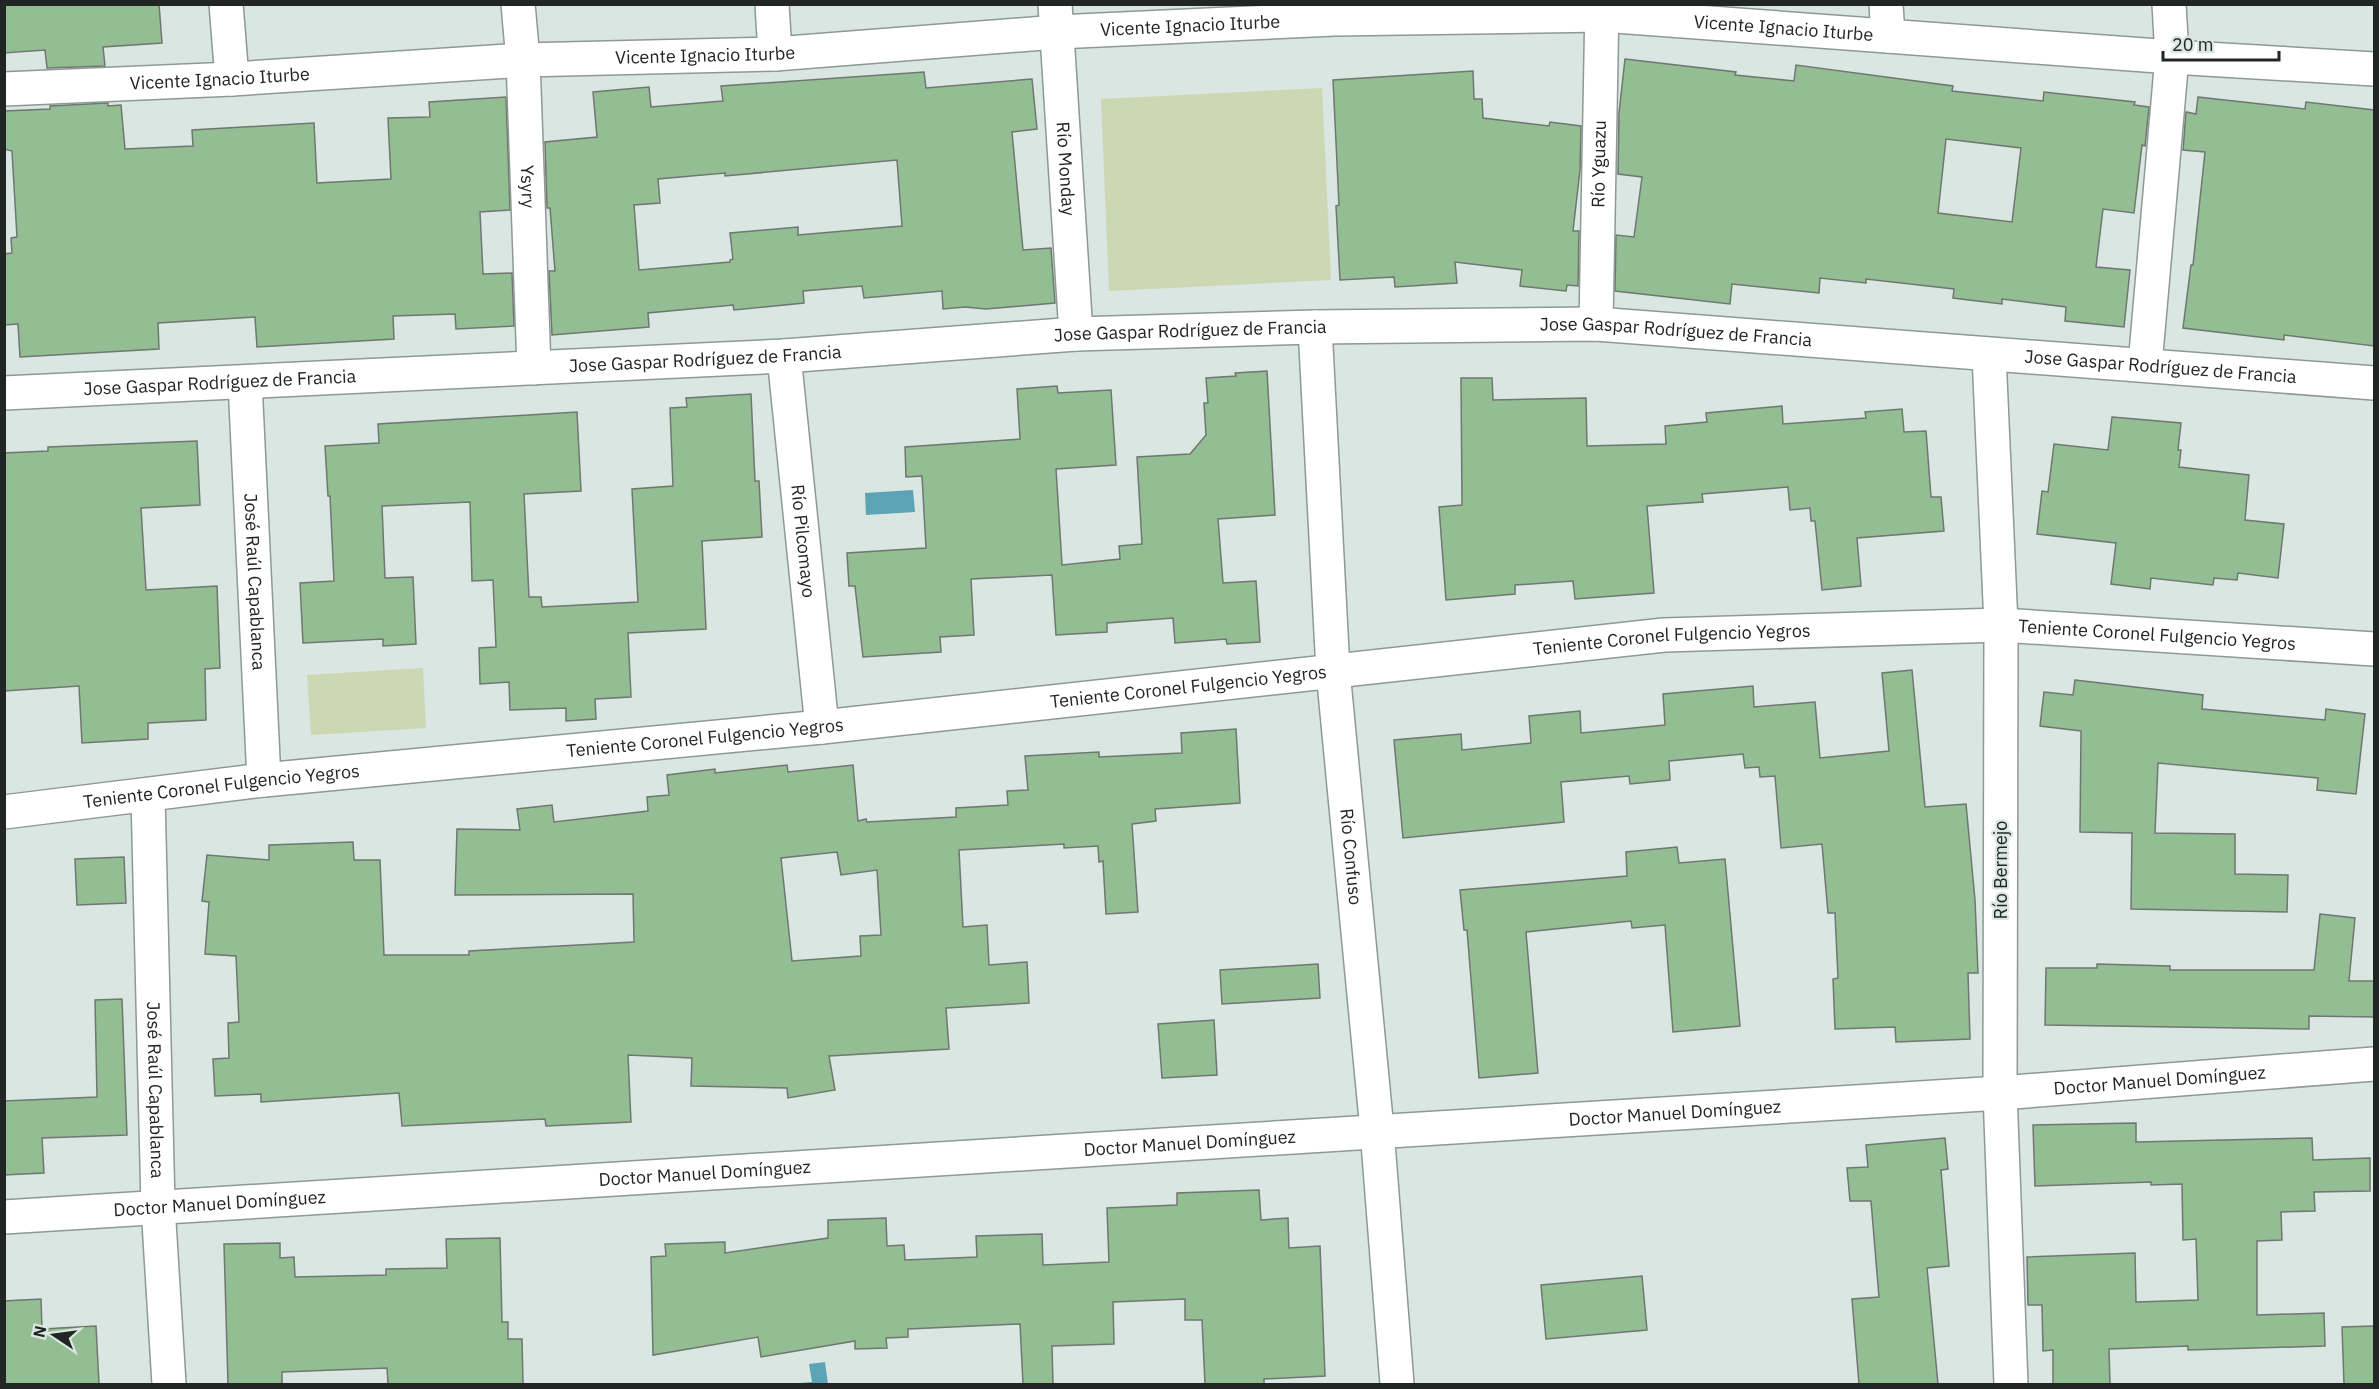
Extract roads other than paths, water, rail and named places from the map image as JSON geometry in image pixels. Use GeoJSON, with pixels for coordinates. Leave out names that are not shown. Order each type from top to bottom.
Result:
{"type":"FeatureCollection","features":[{"type":"Feature","properties":{"kind":"street"},"geometry":{"type":"LineString","coordinates":[[226,4],[232,79]]}},
{"type":"Feature","properties":{"kind":"street","name":"Ysyry"},"geometry":{"type":"LineString","coordinates":[[518,4],[523,60],[534,368]]}},
{"type":"Feature","properties":{"kind":"street"},"geometry":{"type":"LineString","coordinates":[[772,4],[775,54]]}},
{"type":"Feature","properties":{"kind":"street"},"geometry":{"type":"LineString","coordinates":[[2145,365],[2172,57],[2169,4]]}},
{"type":"Feature","properties":{"kind":"street","name":"Vicente Ignacio Iturbe"},"geometry":{"type":"LineString","coordinates":[[4,89],[232,79],[523,60],[775,54],[1056,18],[1334,12],[1602,10],[1887,20],[2172,57],[2374,69]]}},
{"type":"Feature","properties":{"kind":"street","name":"Río Yguazu"},"geometry":{"type":"LineString","coordinates":[[1596,324],[1602,10]]}},
{"type":"Feature","properties":{"kind":"street","name":"Río Monday"},"geometry":{"type":"LineString","coordinates":[[1056,18],[1076,333]]}},
{"type":"Feature","properties":{"kind":"street","name":"Jose Gaspar Rodríguez de Francia"},"geometry":{"type":"LineString","coordinates":[[4,393],[784,356],[1076,333],[1315,327],[1596,324],[2374,383]]}},
{"type":"Feature","properties":{"kind":"street","name":"Río Confuso"},"geometry":{"type":"LineString","coordinates":[[1315,327],[1333,671],[1377,1130],[1397,1384]]}},
{"type":"Feature","properties":{"kind":"street","name":"Río Bermejo"},"geometry":{"type":"LineString","coordinates":[[1989,355],[2001,625],[2000,1093],[2010,1384]]}},
{"type":"Feature","properties":{"kind":"street","name":"Río Pilcomayo"},"geometry":{"type":"LineString","coordinates":[[784,356],[822,727]]}},
{"type":"Feature","properties":{"kind":"street","name":"José Raúl Capablanca"},"geometry":{"type":"LineString","coordinates":[[245,382],[264,780]]}},
{"type":"Feature","properties":{"kind":"street","name":"Teniente Coronel Fulgencio Yegros"},"geometry":{"type":"LineString","coordinates":[[4,812],[264,780],[822,727],[1664,635],[2001,625],[2374,649]]}},
{"type":"Feature","properties":{"kind":"street","name":"José Raúl Capablanca"},"geometry":{"type":"LineString","coordinates":[[148,796],[158,1206],[169,1384]]}},
{"type":"Feature","properties":{"kind":"street","name":"Doctor Manuel Domínguez"},"geometry":{"type":"LineString","coordinates":[[4,1217],[2000,1093],[2374,1064]]}},
{"type":"Feature","properties":{"kind":"water"},"geometry":{"type":"Polygon","coordinates":[[[913,490],[915,512],[866,515],[865,493],[913,490]]]}},
{"type":"Feature","properties":{"kind":"water"},"geometry":{"type":"Polygon","coordinates":[[[825,1362],[828,1384],[787,1384],[812,1382],[809,1364],[825,1362]]]}}]}
